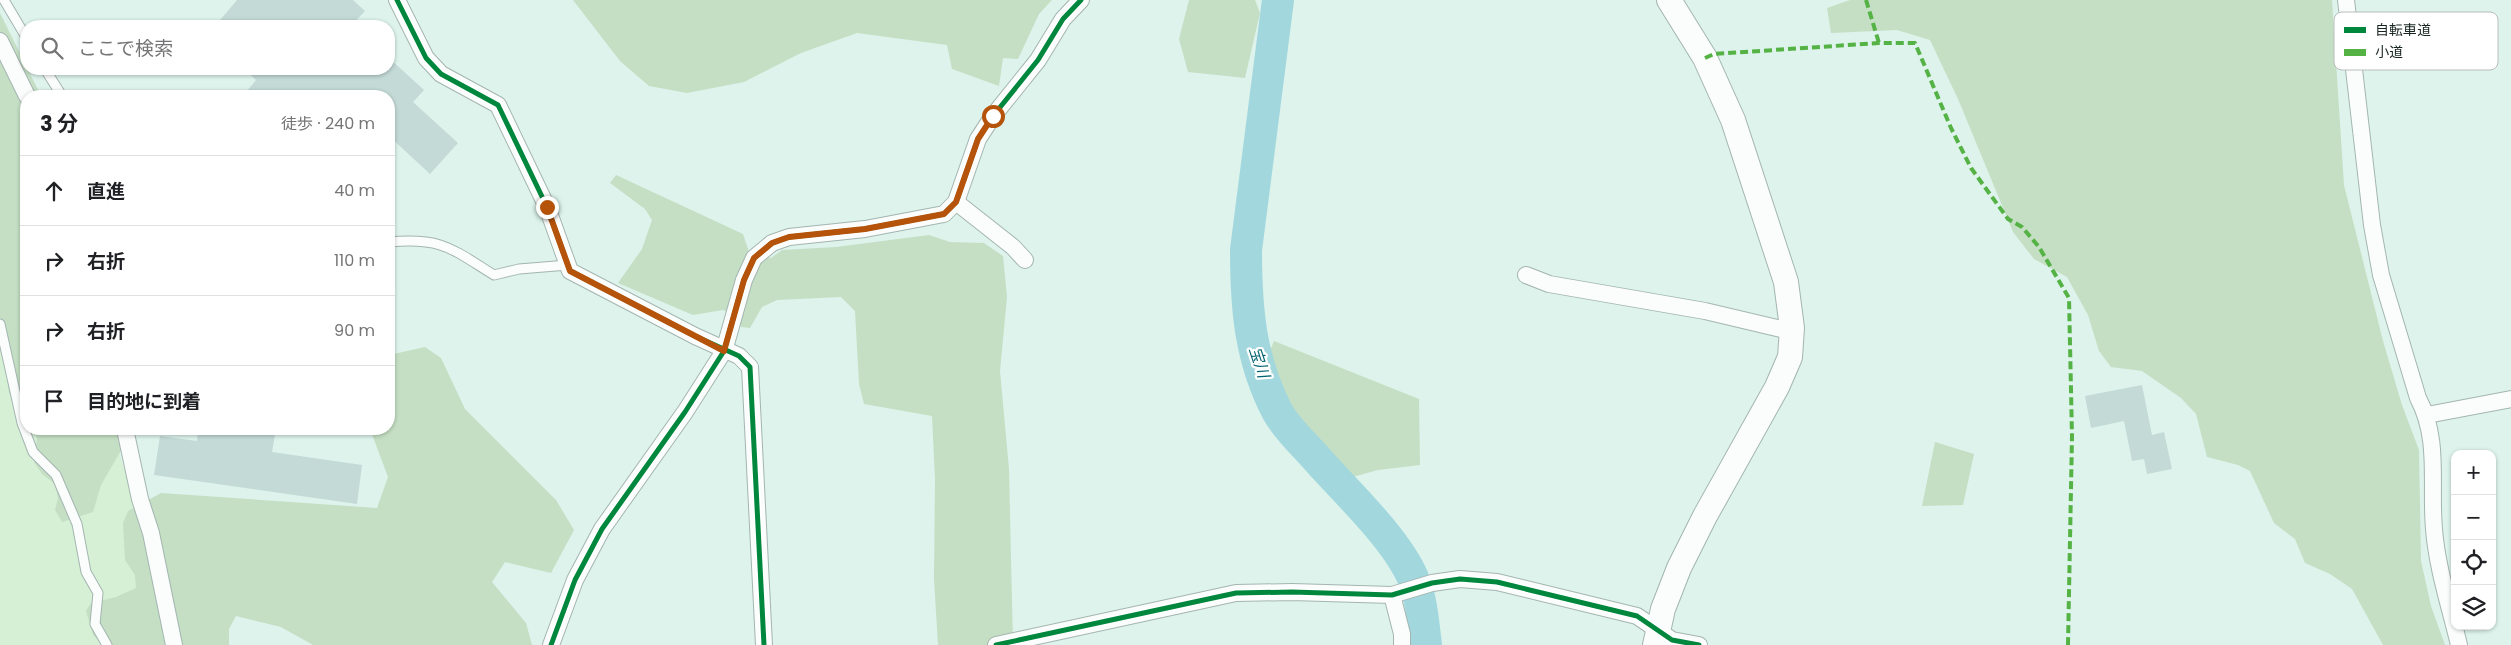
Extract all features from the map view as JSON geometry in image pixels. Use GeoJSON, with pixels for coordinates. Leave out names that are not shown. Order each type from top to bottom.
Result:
{"type":"FeatureCollection","features":[{"type":"Feature","properties":{"kind":"street"},"geometry":{"type":"LineString","coordinates":[[397,0],[426,58],[441,74],[498,105],[547,207],[570,271],[724,351],[739,356],[750,367],[764,645]]}},
{"type":"Feature","properties":{"kind":"street"},"geometry":{"type":"LineString","coordinates":[[551,645],[576,580],[602,529],[724,351],[744,280],[754,258],[772,243],[789,237],[920,220],[944,214],[956,202],[978,139],[993,116],[1038,60],[1063,19],[1082,0]]}},
{"type":"Feature","properties":{"kind":"street"},"geometry":{"type":"LineString","coordinates":[[1657,639],[1664,609],[1679,568],[1705,516],[1777,387],[1790,357],[1792,328],[1786,282],[1733,120],[1705,58],[1669,0]]}},
{"type":"Feature","properties":{"kind":"street"},"geometry":{"type":"LineString","coordinates":[[0,41],[24,90]]}},
{"type":"Feature","properties":{"kind":"street"},"geometry":{"type":"LineString","coordinates":[[2354,70],[2372,225],[2381,274],[2418,398],[2427,415],[2433,444],[2434,529],[2441,572],[2459,645]]}},
{"type":"Feature","properties":{"kind":"street"},"geometry":{"type":"LineString","coordinates":[[956,202],[1013,247],[1025,260]]}},
{"type":"Feature","properties":{"kind":"street"},"geometry":{"type":"LineString","coordinates":[[1526,275],[1549,284],[1705,311],[1781,329],[1792,328]]}},
{"type":"Feature","properties":{"kind":"street"},"geometry":{"type":"LineString","coordinates":[[2427,415],[2511,399]]}},
{"type":"Feature","properties":{"kind":"street"},"geometry":{"type":"LineString","coordinates":[[126,435],[140,499],[151,533],[174,645]]}},
{"type":"Feature","properties":{"kind":"street"},"geometry":{"type":"LineString","coordinates":[[996,645],[1236,593],[1292,592],[1392,595],[1432,582],[1460,579],[1497,582],[1637,616],[1657,639],[1699,645]]}},
{"type":"Feature","properties":{"kind":"street"},"geometry":{"type":"LineString","coordinates":[[1392,595],[1402,634],[1402,645]]}},
{"type":"Feature","properties":{"kind":"lane"},"geometry":{"type":"LineString","coordinates":[[4,0],[20,27]]}},
{"type":"Feature","properties":{"kind":"lane"},"geometry":{"type":"LineString","coordinates":[[49,75],[58,90]]}},
{"type":"Feature","properties":{"kind":"lane"},"geometry":{"type":"LineString","coordinates":[[395,242],[426,240],[448,246],[494,275],[519,269],[568,265]]}},
{"type":"Feature","properties":{"kind":"lane"},"geometry":{"type":"LineString","coordinates":[[0,324],[20,414]]}},
{"type":"Feature","properties":{"kind":"lane"},"geometry":{"type":"LineString","coordinates":[[27,435],[33,452],[56,475],[77,524],[86,572],[98,593],[95,624],[107,645]]}},
{"type":"Feature","properties":{"kind":"green space"},"geometry":{"type":"Polygon","coordinates":[[[573,0],[1052,0],[1039,14],[1018,59],[1003,58],[999,86],[952,69],[947,45],[857,33],[801,53],[744,82],[687,93],[649,86],[620,61],[573,0]]]}},
{"type":"Feature","properties":{"kind":"green space"},"geometry":{"type":"Polygon","coordinates":[[[1189,0],[1255,0],[1260,13],[1245,78],[1188,72],[1179,39],[1189,0]]]}},
{"type":"Feature","properties":{"kind":"green space"},"geometry":{"type":"Polygon","coordinates":[[[1850,0],[2332,0],[2334,70],[2337,70],[2344,185],[2383,341],[2402,405],[2419,450],[2421,561],[2431,606],[2445,645],[2383,645],[2352,589],[2330,574],[2305,563],[2295,539],[2274,523],[2250,471],[2238,465],[2207,457],[2196,414],[2181,398],[2142,371],[2111,367],[2099,351],[2088,315],[2067,277],[2034,259],[2013,232],[1958,99],[1930,40],[1897,30],[1831,33],[1827,8],[1850,0]]]}},
{"type":"Feature","properties":{"kind":"green space"},"geometry":{"type":"Polygon","coordinates":[[[0,13],[20,53],[20,75],[31,75],[38,90],[20,90],[20,407],[9,393],[0,318],[0,13]]]}},
{"type":"Feature","properties":{"kind":"green space"},"geometry":{"type":"Polygon","coordinates":[[[0,59],[20,99],[20,435],[117,435],[120,456],[145,535],[168,645],[0,645],[0,59]]]}},
{"type":"Feature","properties":{"kind":"green space"},"geometry":{"type":"Polygon","coordinates":[[[616,175],[743,234],[749,252],[771,258],[782,250],[836,247],[929,235],[950,242],[984,243],[1003,256],[1007,297],[1000,371],[1009,469],[1013,645],[938,645],[934,579],[935,479],[932,416],[864,404],[859,384],[855,311],[841,297],[777,300],[762,307],[750,328],[741,327],[739,318],[723,310],[693,315],[618,283],[642,249],[652,220],[645,209],[610,183],[616,175]]]}},
{"type":"Feature","properties":{"kind":"green space"},"geometry":{"type":"Polygon","coordinates":[[[1274,341],[1419,399],[1420,465],[1378,470],[1349,478],[1312,434],[1283,390],[1269,353],[1274,341]]]}},
{"type":"Feature","properties":{"kind":"green space"},"geometry":{"type":"Polygon","coordinates":[[[425,347],[441,358],[465,409],[556,500],[574,530],[551,573],[505,562],[492,582],[526,623],[532,645],[313,645],[281,627],[236,616],[229,629],[229,645],[103,645],[93,635],[86,611],[91,603],[116,597],[136,588],[135,575],[125,560],[123,523],[128,511],[161,493],[377,508],[388,477],[372,435],[395,435],[395,354],[425,347]]]}},
{"type":"Feature","properties":{"kind":"green space"},"geometry":{"type":"Polygon","coordinates":[[[35,435],[120,435],[123,447],[101,485],[93,512],[62,522],[55,510],[58,498],[55,484],[42,474],[34,462],[37,439],[35,435]]]}},
{"type":"Feature","properties":{"kind":"green space"},"geometry":{"type":"Polygon","coordinates":[[[1935,442],[1974,454],[1963,505],[1922,506],[1935,442]]]}},
{"type":"Feature","properties":{"kind":"building"},"geometry":{"type":"Polygon","coordinates":[[[237,0],[353,0],[365,11],[357,20],[220,20],[237,0]]]}},
{"type":"Feature","properties":{"kind":"building"},"geometry":{"type":"Polygon","coordinates":[[[395,63],[424,90],[413,102],[458,143],[430,174],[395,142],[395,90],[248,90],[256,80],[251,75],[395,75],[395,63]]]}},
{"type":"Feature","properties":{"kind":"building"},"geometry":{"type":"Polygon","coordinates":[[[2142,385],[2152,435],[2164,432],[2172,469],[2147,474],[2144,459],[2132,461],[2124,421],[2091,428],[2085,396],[2142,385]]]}},
{"type":"Feature","properties":{"kind":"building"},"geometry":{"type":"Polygon","coordinates":[[[198,435],[275,435],[272,452],[362,465],[357,504],[154,475],[160,436],[197,441],[198,435]]]}},
{"type":"Feature","properties":{"kind":"waterway","name":"宝川"},"geometry":{"type":"LineString","coordinates":[[1278,0],[1246,250],[1247,292],[1255,352],[1268,392],[1285,423],[1369,515],[1405,562],[1413,578],[1418,595],[1426,645]]}},
{"type":"Feature","properties":{"kind":"marked path"},"geometry":{"type":"LineString","coordinates":[[1866,0],[1879,43]]}},
{"type":"Feature","properties":{"kind":"marked path"},"geometry":{"type":"LineString","coordinates":[[1705,58],[1714,54],[1879,43],[1915,43],[1951,128],[1971,168],[2008,219],[2022,227],[2039,247],[2069,298],[2072,436],[2068,645]]}},
{"type":"Feature","properties":{"kind":"cycle path"},"geometry":{"type":"LineString","coordinates":[[397,0],[426,58],[441,74],[498,105],[547,207],[570,271],[695,336],[739,356],[750,367],[764,645]]}},
{"type":"Feature","properties":{"kind":"cycle path"},"geometry":{"type":"LineString","coordinates":[[551,645],[575,580],[602,529],[685,412],[724,351],[744,280],[754,258],[772,243],[789,237],[865,229],[944,214],[956,202],[978,139],[993,116],[1038,60],[1063,19],[1081,0]]}},
{"type":"Feature","properties":{"kind":"cycle path"},"geometry":{"type":"LineString","coordinates":[[996,645],[1236,593],[1292,592],[1392,595],[1432,583],[1460,579],[1497,582],[1637,616],[1672,640],[1699,645]]}},
{"type":"Feature","properties":{"kind":"route"},"geometry":{"type":"LineString","coordinates":[[547,207],[570,271],[724,351],[744,280],[754,258],[772,243],[789,237],[865,229],[944,214],[956,202],[978,139],[993,116]]}}]}
